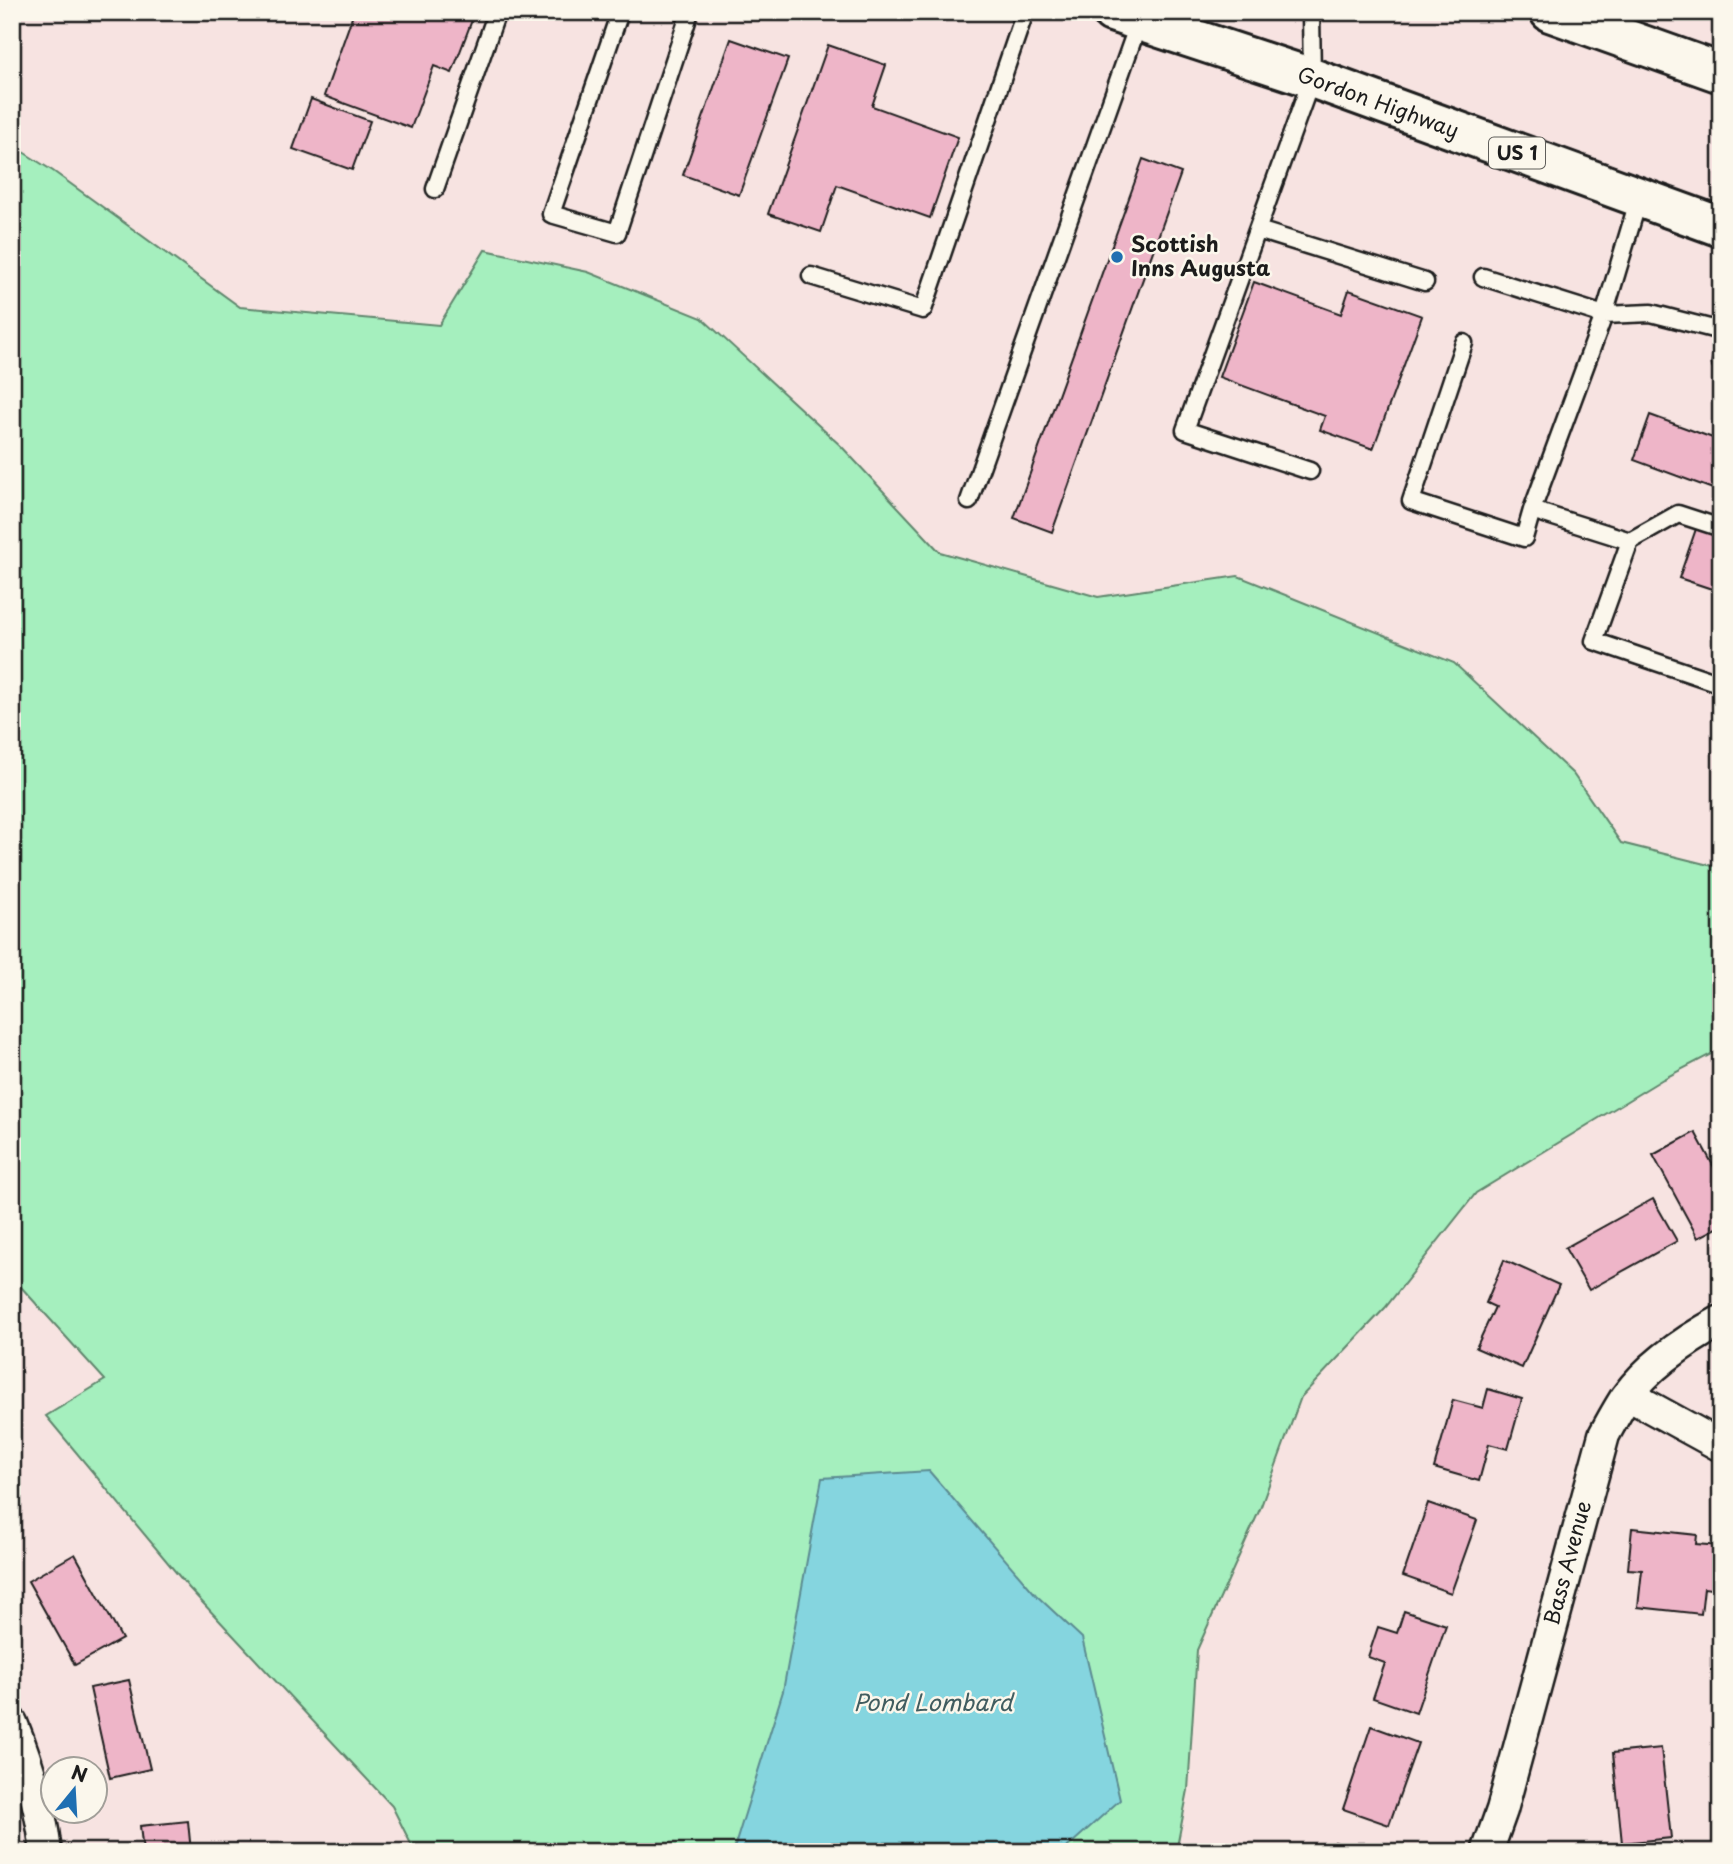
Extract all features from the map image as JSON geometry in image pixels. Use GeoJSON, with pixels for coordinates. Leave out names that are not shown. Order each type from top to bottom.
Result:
{"type":"FeatureCollection","features":[{"type":"Feature","properties":{"kind":"highway"},"geometry":{"type":"LineString","coordinates":[[1550,12],[1721,73]]}},
{"type":"Feature","properties":{"kind":"highway","name":"Gordon Highway"},"geometry":{"type":"LineString","coordinates":[[1126,17],[1312,78],[1721,227]]}},
{"type":"Feature","properties":{"kind":"street","name":"Bass Avenue"},"geometry":{"type":"LineString","coordinates":[[1487,1852],[1502,1810],[1604,1435],[1628,1395],[1653,1367],[1699,1333],[1721,1321]]}},
{"type":"Feature","properties":{"kind":"street"},"geometry":{"type":"LineString","coordinates":[[1628,1395],[1721,1446]]}},
{"type":"Feature","properties":{"kind":"street"},"geometry":{"type":"LineString","coordinates":[[12,1723],[41,1816],[46,1852]]}},
{"type":"Feature","properties":{"kind":"lane"},"geometry":{"type":"LineString","coordinates":[[435,189],[497,12]]}},
{"type":"Feature","properties":{"kind":"lane"},"geometry":{"type":"LineString","coordinates":[[620,12],[551,214],[617,233],[690,12]]}},
{"type":"Feature","properties":{"kind":"lane"},"geometry":{"type":"LineString","coordinates":[[811,276],[923,310],[1025,12]]}},
{"type":"Feature","properties":{"kind":"lane"},"geometry":{"type":"LineString","coordinates":[[1310,471],[1185,430],[1312,78],[1311,12]]}},
{"type":"Feature","properties":{"kind":"lane"},"geometry":{"type":"LineString","coordinates":[[969,501],[1126,17]]}},
{"type":"Feature","properties":{"kind":"lane"},"geometry":{"type":"LineString","coordinates":[[1464,343],[1411,500],[1524,538],[1604,315],[1639,197]]}},
{"type":"Feature","properties":{"kind":"lane"},"geometry":{"type":"LineString","coordinates":[[1258,230],[1424,282]]}},
{"type":"Feature","properties":{"kind":"lane"},"geometry":{"type":"LineString","coordinates":[[1483,277],[1604,315],[1651,313],[1721,331]]}},
{"type":"Feature","properties":{"kind":"lane"},"geometry":{"type":"LineString","coordinates":[[1532,510],[1630,541]]}},
{"type":"Feature","properties":{"kind":"lane"},"geometry":{"type":"LineString","coordinates":[[1721,528],[1678,514],[1630,541],[1594,641],[1721,684]]}},
{"type":"Feature","properties":{"kind":"green space"},"geometry":{"type":"Polygon","coordinates":[[[12,145],[53,171],[240,307],[439,325],[485,250],[588,272],[702,318],[842,447],[940,552],[1098,597],[1238,576],[1454,663],[1573,774],[1621,843],[1721,868],[1721,1049],[1663,1079],[1476,1193],[1385,1308],[1301,1397],[1260,1509],[1197,1650],[1188,1790],[1176,1852],[415,1852],[392,1806],[189,1588],[46,1416],[105,1380],[12,1277],[12,145]]]}},
{"type":"Feature","properties":{"kind":"water","name":"Pond Lombard"},"geometry":{"type":"Polygon","coordinates":[[[929,1471],[1036,1595],[1082,1638],[1120,1800],[1062,1852],[733,1852],[783,1691],[822,1478],[929,1471]]]}},
{"type":"Feature","properties":{"kind":"building"},"geometry":{"type":"Polygon","coordinates":[[[354,12],[475,12],[452,73],[434,66],[411,128],[324,96],[354,12]]]}},
{"type":"Feature","properties":{"kind":"building"},"geometry":{"type":"Polygon","coordinates":[[[731,39],[788,59],[739,195],[683,175],[731,39]]]}},
{"type":"Feature","properties":{"kind":"building"},"geometry":{"type":"Polygon","coordinates":[[[828,45],[886,65],[872,106],[958,137],[930,218],[837,185],[821,232],[768,214],[828,45]]]}},
{"type":"Feature","properties":{"kind":"building"},"geometry":{"type":"Polygon","coordinates":[[[311,99],[370,121],[352,170],[293,149],[311,99]]]}},
{"type":"Feature","properties":{"kind":"building"},"geometry":{"type":"Polygon","coordinates":[[[1143,159],[1181,173],[1052,532],[1014,518],[1143,159]]]}},
{"type":"Feature","properties":{"kind":"building"},"geometry":{"type":"Polygon","coordinates":[[[1254,282],[1341,314],[1349,290],[1422,316],[1373,449],[1320,430],[1325,416],[1219,377],[1254,282]]]}},
{"type":"Feature","properties":{"kind":"building"},"geometry":{"type":"Polygon","coordinates":[[[1650,415],[1721,441],[1721,492],[1634,460],[1650,415]]]}},
{"type":"Feature","properties":{"kind":"building"},"geometry":{"type":"Polygon","coordinates":[[[1697,526],[1721,534],[1721,592],[1679,578],[1697,526]]]}},
{"type":"Feature","properties":{"kind":"building"},"geometry":{"type":"Polygon","coordinates":[[[1695,1132],[1721,1180],[1721,1226],[1698,1238],[1653,1155],[1695,1132]]]}},
{"type":"Feature","properties":{"kind":"building"},"geometry":{"type":"Polygon","coordinates":[[[1653,1199],[1677,1241],[1589,1290],[1565,1248],[1653,1199]]]}},
{"type":"Feature","properties":{"kind":"building"},"geometry":{"type":"Polygon","coordinates":[[[1504,1260],[1559,1285],[1522,1368],[1476,1348],[1495,1307],[1486,1303],[1504,1260]]]}},
{"type":"Feature","properties":{"kind":"building"},"geometry":{"type":"Polygon","coordinates":[[[1488,1389],[1522,1399],[1508,1449],[1489,1444],[1479,1481],[1434,1468],[1453,1400],[1483,1408],[1488,1389]]]}},
{"type":"Feature","properties":{"kind":"building"},"geometry":{"type":"Polygon","coordinates":[[[1428,1503],[1477,1520],[1451,1593],[1403,1576],[1428,1503]]]}},
{"type":"Feature","properties":{"kind":"building"},"geometry":{"type":"Polygon","coordinates":[[[1632,1528],[1697,1535],[1696,1544],[1721,1546],[1720,1590],[1704,1588],[1701,1614],[1638,1607],[1642,1570],[1628,1569],[1632,1528]]]}},
{"type":"Feature","properties":{"kind":"building"},"geometry":{"type":"Polygon","coordinates":[[[75,1554],[122,1639],[75,1665],[28,1581],[75,1554]]]}},
{"type":"Feature","properties":{"kind":"building"},"geometry":{"type":"Polygon","coordinates":[[[1404,1611],[1446,1625],[1416,1713],[1373,1698],[1385,1663],[1368,1657],[1378,1627],[1397,1633],[1404,1611]]]}},
{"type":"Feature","properties":{"kind":"building"},"geometry":{"type":"Polygon","coordinates":[[[129,1680],[150,1769],[110,1778],[108,1756],[105,1756],[90,1688],[129,1680]]]}},
{"type":"Feature","properties":{"kind":"building"},"geometry":{"type":"Polygon","coordinates":[[[1371,1726],[1418,1743],[1389,1825],[1343,1809],[1371,1726]]]}},
{"type":"Feature","properties":{"kind":"building"},"geometry":{"type":"Polygon","coordinates":[[[1661,1748],[1671,1838],[1622,1843],[1613,1753],[1661,1748]]]}},
{"type":"Feature","properties":{"kind":"building"},"geometry":{"type":"Polygon","coordinates":[[[188,1821],[191,1852],[143,1852],[140,1826],[188,1821]]]}},
{"type":"Feature","properties":{"kind":"building"},"geometry":{"type":"Polygon","coordinates":[[[1335,1842],[1358,1852],[1331,1852],[1335,1842]]]}},
{"type":"Feature","properties":{"kind":"place","name":"Scottish Inns Augusta"},"geometry":{"type":"Point","coordinates":[1117,257]}}]}
